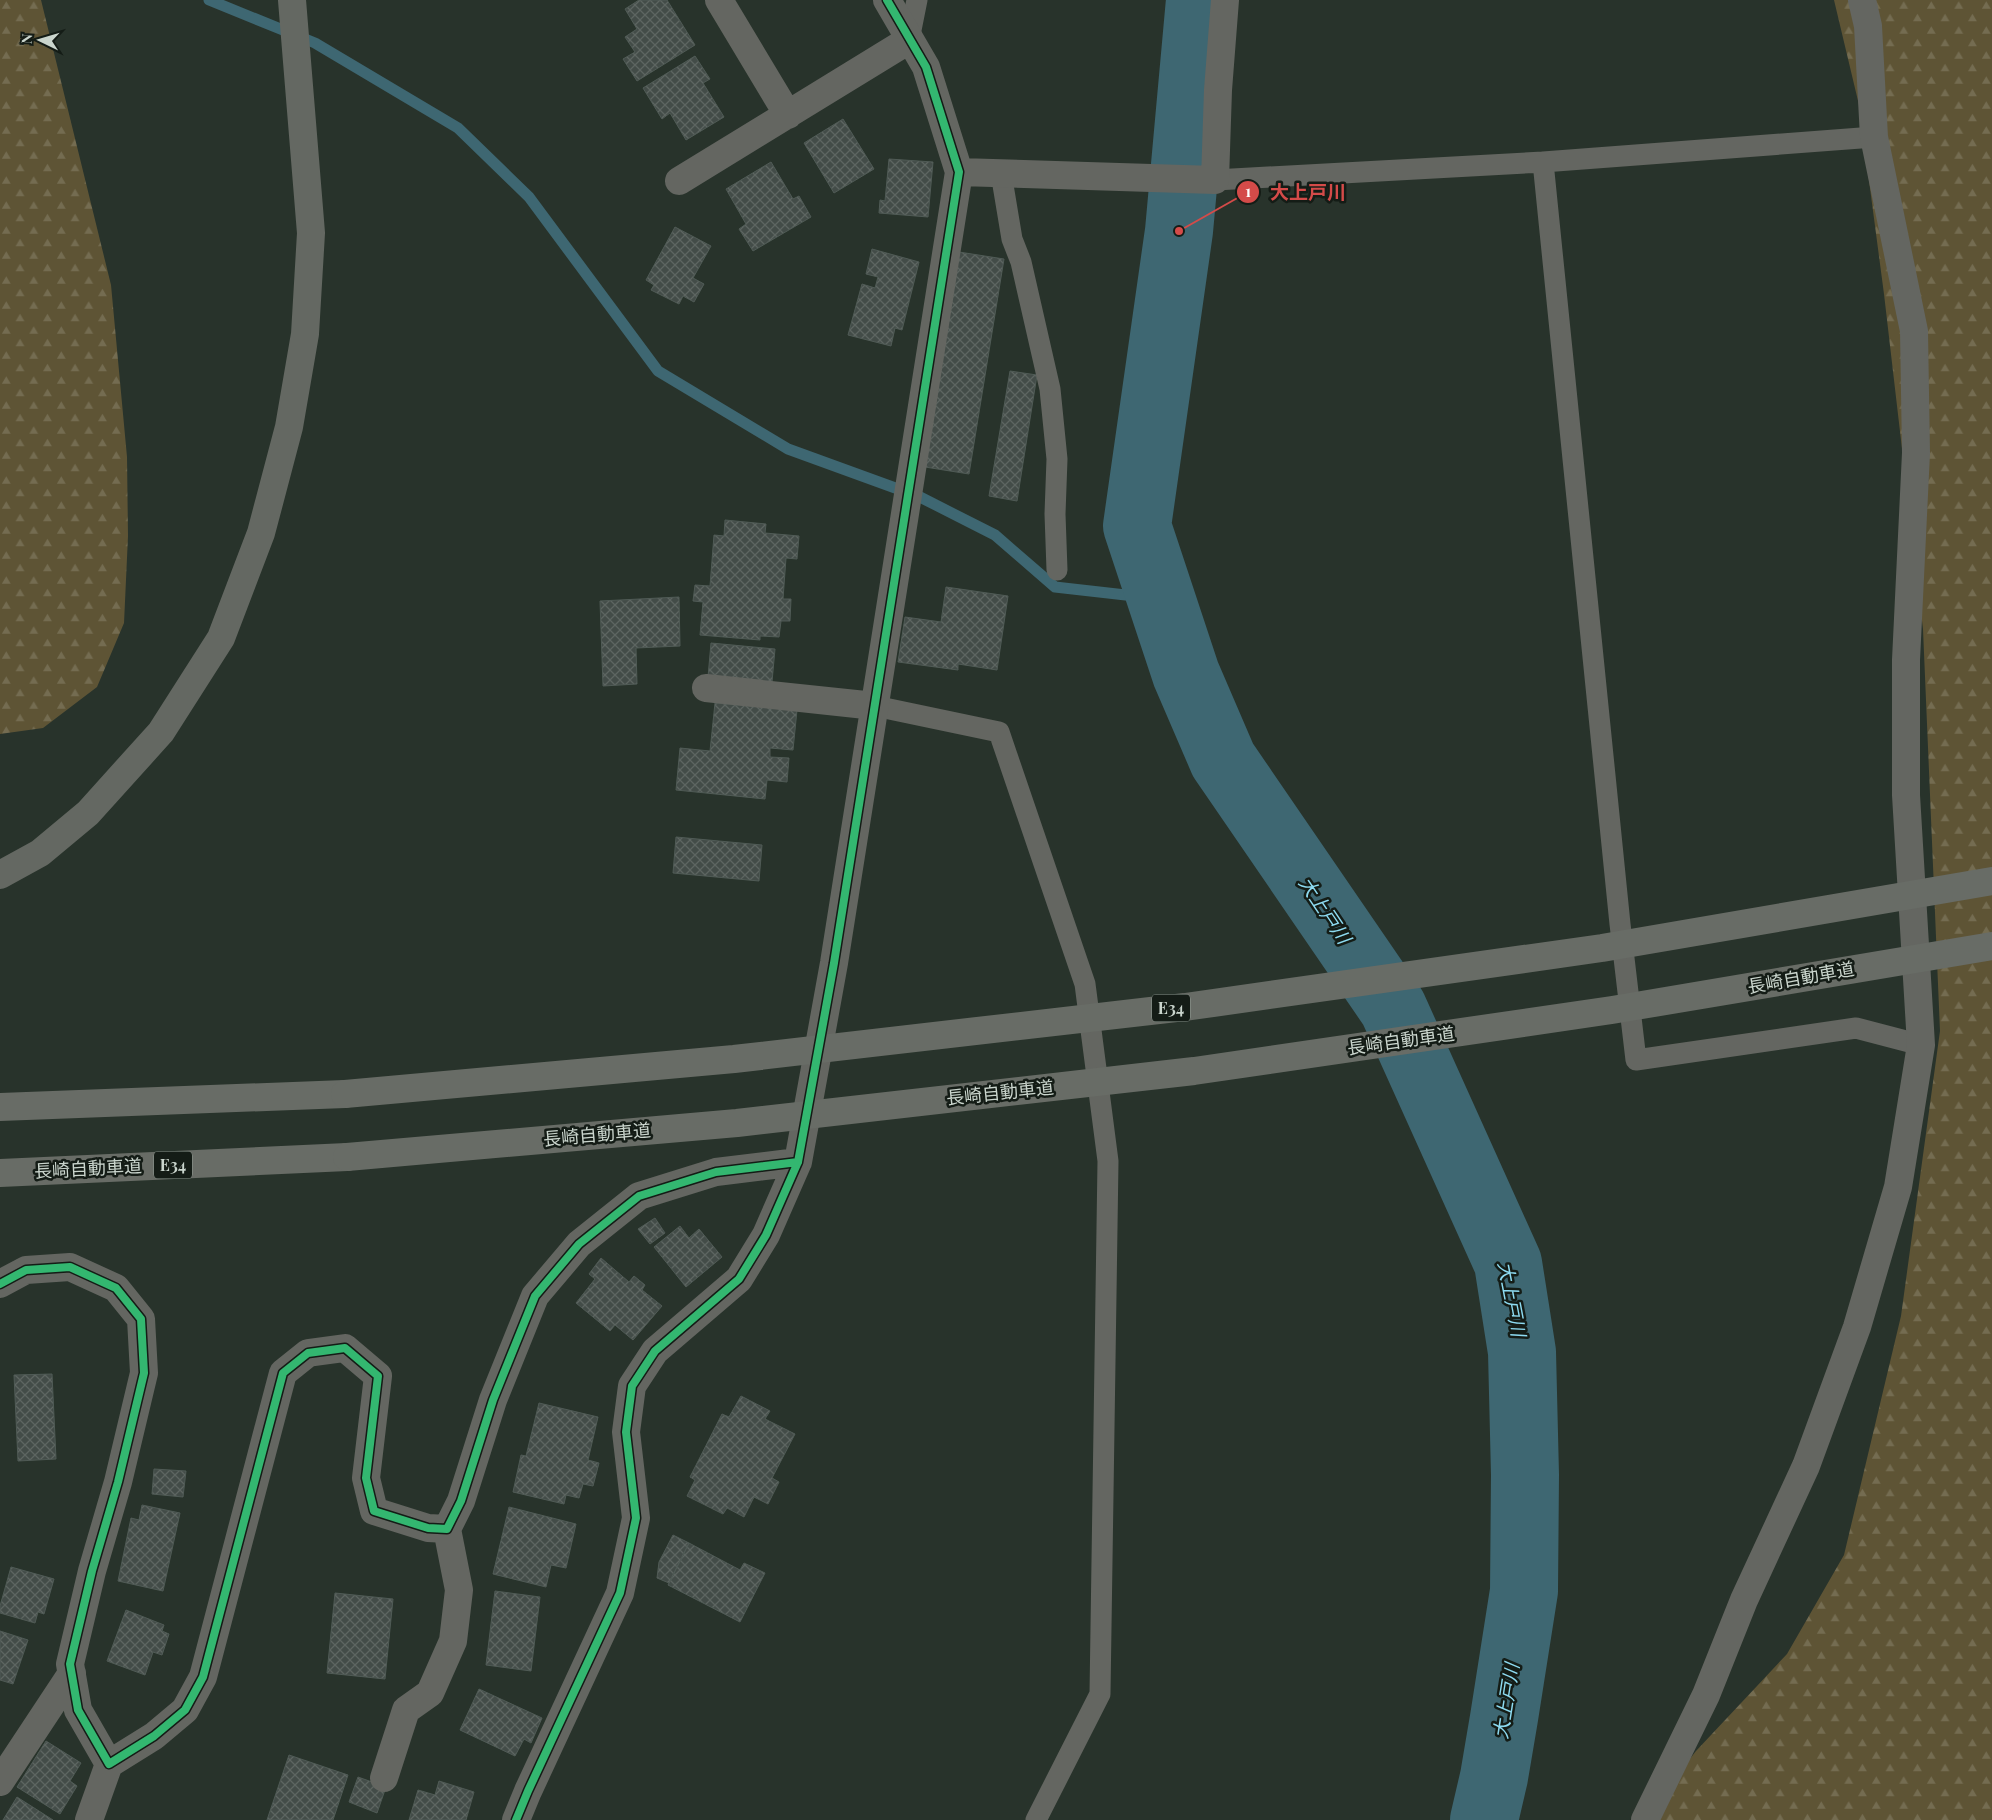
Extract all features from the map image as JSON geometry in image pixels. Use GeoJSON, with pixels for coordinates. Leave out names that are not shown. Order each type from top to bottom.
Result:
{"type":"FeatureCollection","features":[{"type":"Feature","properties":{"kind":"highway","name":"E34"},"geometry":{"type":"LineString","coordinates":[[0,1107],[345,1094],[734,1059],[1185,1007],[1602,948],[1992,881]]}},
{"type":"Feature","properties":{"kind":"highway","name":"長崎自動車道"},"geometry":{"type":"LineString","coordinates":[[0,1173],[347,1157],[737,1123],[1194,1071],[1612,1010],[1992,946]]}},
{"type":"Feature","properties":{"kind":"street"},"geometry":{"type":"LineString","coordinates":[[0,876],[40,853],[88,814],[161,732],[221,638],[261,533],[289,427],[303,343],[312,233],[292,0]]}},
{"type":"Feature","properties":{"kind":"street"},"geometry":{"type":"LineString","coordinates":[[719,0],[788,115]]}},
{"type":"Feature","properties":{"kind":"street"},"geometry":{"type":"LineString","coordinates":[[516,1820],[620,1594],[636,1518],[626,1432],[632,1386],[656,1350],[739,1279],[766,1235],[798,1162],[834,963],[857,806],[875,706],[959,172],[926,67],[887,0]]}},
{"type":"Feature","properties":{"kind":"street"},"geometry":{"type":"LineString","coordinates":[[959,172],[1215,180],[1218,90],[1225,0]]}},
{"type":"Feature","properties":{"kind":"street"},"geometry":{"type":"LineString","coordinates":[[1645,1820],[1706,1696],[1744,1600],[1806,1466],[1857,1326],[1898,1187],[1921,1045],[1906,795],[1906,660],[1916,453],[1914,331],[1874,137],[1868,26],[1862,0]]}},
{"type":"Feature","properties":{"kind":"street"},"geometry":{"type":"LineString","coordinates":[[679,181],[909,40]]}},
{"type":"Feature","properties":{"kind":"street"},"geometry":{"type":"LineString","coordinates":[[706,688],[875,706]]}},
{"type":"Feature","properties":{"kind":"street"},"geometry":{"type":"LineString","coordinates":[[384,1778],[406,1710],[430,1693],[453,1641],[459,1590],[447,1529],[461,1501],[493,1400],[535,1296],[579,1244],[639,1196],[716,1172],[798,1162]]}},
{"type":"Feature","properties":{"kind":"street"},"geometry":{"type":"LineString","coordinates":[[0,1284],[26,1270],[70,1266],[116,1288],[141,1319],[144,1373],[118,1482],[92,1571],[70,1664],[78,1710],[108,1764]]}},
{"type":"Feature","properties":{"kind":"street"},"geometry":{"type":"LineString","coordinates":[[89,1820],[108,1764],[154,1736],[185,1710],[203,1677],[283,1373],[308,1353],[345,1348],[378,1376],[366,1478],[374,1511],[428,1528],[447,1529]]}},
{"type":"Feature","properties":{"kind":"street"},"geometry":{"type":"LineString","coordinates":[[0,1782],[72,1673]]}},
{"type":"Feature","properties":{"kind":"lane"},"geometry":{"type":"LineString","coordinates":[[909,40],[917,0]]}},
{"type":"Feature","properties":{"kind":"lane"},"geometry":{"type":"LineString","coordinates":[[1215,180],[1543,162],[1874,137]]}},
{"type":"Feature","properties":{"kind":"lane"},"geometry":{"type":"LineString","coordinates":[[1543,162],[1620,924],[1636,1060],[1856,1028],[1921,1045]]}},
{"type":"Feature","properties":{"kind":"lane"},"geometry":{"type":"LineString","coordinates":[[1001,173],[1012,239],[1021,262],[1050,389],[1057,459],[1055,514],[1057,570]]}},
{"type":"Feature","properties":{"kind":"lane"},"geometry":{"type":"LineString","coordinates":[[875,706],[999,732],[1085,984],[1108,1161],[1100,1694],[1036,1820]]}},
{"type":"Feature","properties":{"kind":"green space"},"geometry":{"type":"Polygon","coordinates":[[[0,0],[41,0],[111,285],[127,457],[128,536],[124,623],[97,687],[43,728],[0,734],[0,0]]]}},
{"type":"Feature","properties":{"kind":"green space"},"geometry":{"type":"Polygon","coordinates":[[[1834,0],[1992,0],[1992,1820],[1643,1820],[1696,1751],[1787,1654],[1844,1555],[1901,1316],[1940,1031],[1923,629],[1884,294],[1859,105],[1834,0]]]}},
{"type":"Feature","properties":{"kind":"building"},"geometry":{"type":"Polygon","coordinates":[[[639,0],[667,0],[695,45],[637,81],[623,59],[635,52],[625,37],[637,29],[625,9],[639,0]]]}},
{"type":"Feature","properties":{"kind":"building"},"geometry":{"type":"Polygon","coordinates":[[[695,56],[710,79],[703,83],[724,117],[686,140],[670,113],[662,119],[643,88],[695,56]]]}},
{"type":"Feature","properties":{"kind":"building"},"geometry":{"type":"Polygon","coordinates":[[[843,119],[874,169],[834,193],[804,143],[843,119]]]}},
{"type":"Feature","properties":{"kind":"building"},"geometry":{"type":"Polygon","coordinates":[[[889,159],[933,162],[928,217],[879,213],[880,200],[885,201],[889,159]]]}},
{"type":"Feature","properties":{"kind":"building"},"geometry":{"type":"Polygon","coordinates":[[[771,162],[793,199],[799,196],[811,217],[753,251],[739,229],[746,224],[726,189],[771,162]]]}},
{"type":"Feature","properties":{"kind":"building"},"geometry":{"type":"Polygon","coordinates":[[[675,227],[711,246],[693,278],[704,284],[694,302],[683,296],[679,304],[651,290],[654,285],[646,280],[675,227]]]}},
{"type":"Feature","properties":{"kind":"building"},"geometry":{"type":"Polygon","coordinates":[[[872,249],[919,262],[902,330],[895,328],[891,346],[848,335],[862,284],[875,288],[878,277],[866,274],[872,249]]]}},
{"type":"Feature","properties":{"kind":"building"},"geometry":{"type":"Polygon","coordinates":[[[959,252],[1004,259],[969,474],[925,467],[959,252]]]}},
{"type":"Feature","properties":{"kind":"building"},"geometry":{"type":"Polygon","coordinates":[[[1010,371],[1037,375],[1017,501],[989,496],[1010,371]]]}},
{"type":"Feature","properties":{"kind":"building"},"geometry":{"type":"Polygon","coordinates":[[[725,520],[766,524],[765,533],[799,536],[797,559],[786,558],[783,599],[791,599],[790,621],[781,621],[779,637],[760,636],[760,640],[700,635],[703,602],[693,601],[695,585],[710,586],[714,535],[724,536],[725,520]]]}},
{"type":"Feature","properties":{"kind":"building"},"geometry":{"type":"Polygon","coordinates":[[[946,587],[1008,596],[997,670],[958,664],[958,670],[898,662],[905,617],[941,622],[946,587]]]}},
{"type":"Feature","properties":{"kind":"building"},"geometry":{"type":"Polygon","coordinates":[[[679,597],[680,646],[636,648],[637,684],[603,686],[600,601],[679,597]]]}},
{"type":"Feature","properties":{"kind":"building"},"geometry":{"type":"Polygon","coordinates":[[[711,643],[775,649],[772,682],[708,677],[711,643]]]}},
{"type":"Feature","properties":{"kind":"building"},"geometry":{"type":"Polygon","coordinates":[[[715,703],[797,710],[793,750],[770,748],[770,757],[789,758],[787,782],[767,780],[765,799],[676,790],[680,748],[710,751],[715,703]]]}},
{"type":"Feature","properties":{"kind":"building"},"geometry":{"type":"Polygon","coordinates":[[[676,837],[762,845],[759,881],[673,873],[676,837]]]}},
{"type":"Feature","properties":{"kind":"building"},"geometry":{"type":"Polygon","coordinates":[[[655,1218],[665,1233],[650,1244],[638,1229],[655,1218]]]}},
{"type":"Feature","properties":{"kind":"building"},"geometry":{"type":"Polygon","coordinates":[[[680,1226],[689,1238],[699,1229],[722,1257],[686,1287],[654,1247],[680,1226]]]}},
{"type":"Feature","properties":{"kind":"building"},"geometry":{"type":"Polygon","coordinates":[[[601,1258],[629,1282],[634,1276],[645,1285],[642,1290],[662,1306],[633,1340],[615,1325],[610,1331],[576,1303],[595,1279],[589,1274],[601,1258]]]}},
{"type":"Feature","properties":{"kind":"building"},"geometry":{"type":"Polygon","coordinates":[[[52,1374],[56,1459],[18,1461],[14,1375],[52,1374]]]}},
{"type":"Feature","properties":{"kind":"building"},"geometry":{"type":"Polygon","coordinates":[[[741,1396],[770,1411],[765,1419],[795,1434],[772,1478],[779,1482],[768,1504],[754,1497],[744,1517],[727,1508],[723,1514],[687,1496],[695,1480],[690,1477],[722,1414],[729,1417],[741,1396]]]}},
{"type":"Feature","properties":{"kind":"building"},"geometry":{"type":"Polygon","coordinates":[[[539,1403],[598,1417],[588,1460],[599,1463],[593,1486],[583,1484],[579,1498],[566,1495],[564,1504],[513,1492],[521,1455],[526,1456],[539,1403]]]}},
{"type":"Feature","properties":{"kind":"building"},"geometry":{"type":"Polygon","coordinates":[[[154,1469],[186,1471],[183,1497],[152,1494],[154,1469]]]}},
{"type":"Feature","properties":{"kind":"building"},"geometry":{"type":"Polygon","coordinates":[[[142,1505],[180,1513],[163,1591],[118,1581],[131,1518],[139,1520],[142,1505]]]}},
{"type":"Feature","properties":{"kind":"building"},"geometry":{"type":"Polygon","coordinates":[[[509,1507],[576,1524],[566,1568],[551,1565],[546,1587],[493,1574],[509,1507]]]}},
{"type":"Feature","properties":{"kind":"building"},"geometry":{"type":"Polygon","coordinates":[[[673,1535],[689,1543],[669,1583],[657,1578],[659,1562],[673,1535]]]}},
{"type":"Feature","properties":{"kind":"building"},"geometry":{"type":"Polygon","coordinates":[[[689,1543],[740,1570],[744,1563],[765,1573],[740,1622],[668,1585],[689,1543]]]}},
{"type":"Feature","properties":{"kind":"building"},"geometry":{"type":"Polygon","coordinates":[[[11,1567],[54,1579],[44,1614],[38,1612],[35,1623],[0,1613],[0,1606],[11,1567]]]}},
{"type":"Feature","properties":{"kind":"building"},"geometry":{"type":"Polygon","coordinates":[[[495,1591],[540,1597],[531,1671],[486,1665],[495,1591]]]}},
{"type":"Feature","properties":{"kind":"building"},"geometry":{"type":"Polygon","coordinates":[[[335,1593],[393,1599],[385,1679],[327,1673],[335,1593]]]}},
{"type":"Feature","properties":{"kind":"building"},"geometry":{"type":"Polygon","coordinates":[[[126,1610],[164,1625],[162,1631],[169,1634],[162,1655],[153,1652],[145,1675],[107,1661],[126,1610]]]}},
{"type":"Feature","properties":{"kind":"building"},"geometry":{"type":"Polygon","coordinates":[[[0,1631],[28,1640],[13,1684],[0,1680],[0,1631]]]}},
{"type":"Feature","properties":{"kind":"building"},"geometry":{"type":"Polygon","coordinates":[[[479,1689],[542,1718],[531,1743],[524,1739],[515,1756],[460,1730],[479,1689]]]}},
{"type":"Feature","properties":{"kind":"building"},"geometry":{"type":"Polygon","coordinates":[[[46,1741],[81,1763],[70,1781],[77,1786],[60,1814],[17,1787],[46,1741]]]}},
{"type":"Feature","properties":{"kind":"building"},"geometry":{"type":"Polygon","coordinates":[[[289,1755],[348,1775],[333,1820],[267,1820],[289,1755]]]}},
{"type":"Feature","properties":{"kind":"building"},"geometry":{"type":"Polygon","coordinates":[[[358,1777],[386,1787],[377,1813],[349,1802],[358,1777]]]}},
{"type":"Feature","properties":{"kind":"building"},"geometry":{"type":"Polygon","coordinates":[[[439,1781],[474,1792],[466,1820],[409,1820],[418,1790],[435,1795],[439,1781]]]}},
{"type":"Feature","properties":{"kind":"building"},"geometry":{"type":"Polygon","coordinates":[[[17,1797],[53,1820],[3,1820],[17,1797]]]}},
{"type":"Feature","properties":{"kind":"waterway"},"geometry":{"type":"LineString","coordinates":[[209,0],[315,43],[458,128],[529,197],[658,371],[788,449],[920,497],[995,535],[1055,587],[1161,599]]}},
{"type":"Feature","properties":{"kind":"waterway","name":"大上戸川"},"geometry":{"type":"LineString","coordinates":[[1200,0],[1179,231],[1137,526],[1186,674],[1223,760],[1393,1008],[1508,1263],[1522,1352],[1525,1475],[1524,1591],[1494,1777],[1484,1820]]}},
{"type":"Feature","properties":{"kind":"cycle path"},"geometry":{"type":"LineString","coordinates":[[516,1820],[620,1593],[636,1518],[626,1432],[632,1386],[655,1351],[739,1279],[766,1235],[798,1162],[834,963],[959,172],[926,67],[887,0]]}},
{"type":"Feature","properties":{"kind":"cycle path"},"geometry":{"type":"LineString","coordinates":[[0,1284],[26,1270],[70,1267],[116,1288],[141,1319],[144,1373],[118,1482],[92,1571],[70,1664],[78,1710],[109,1764],[154,1736],[185,1710],[203,1677],[283,1373],[308,1353],[345,1348],[378,1376],[366,1478],[374,1511],[428,1528],[447,1529],[461,1501],[493,1400],[535,1296],[579,1244],[639,1196],[716,1172],[798,1162]]}},
{"type":"Feature","properties":{"kind":"place","name":"大上戸川"},"geometry":{"type":"Point","coordinates":[1179,231]}}]}
